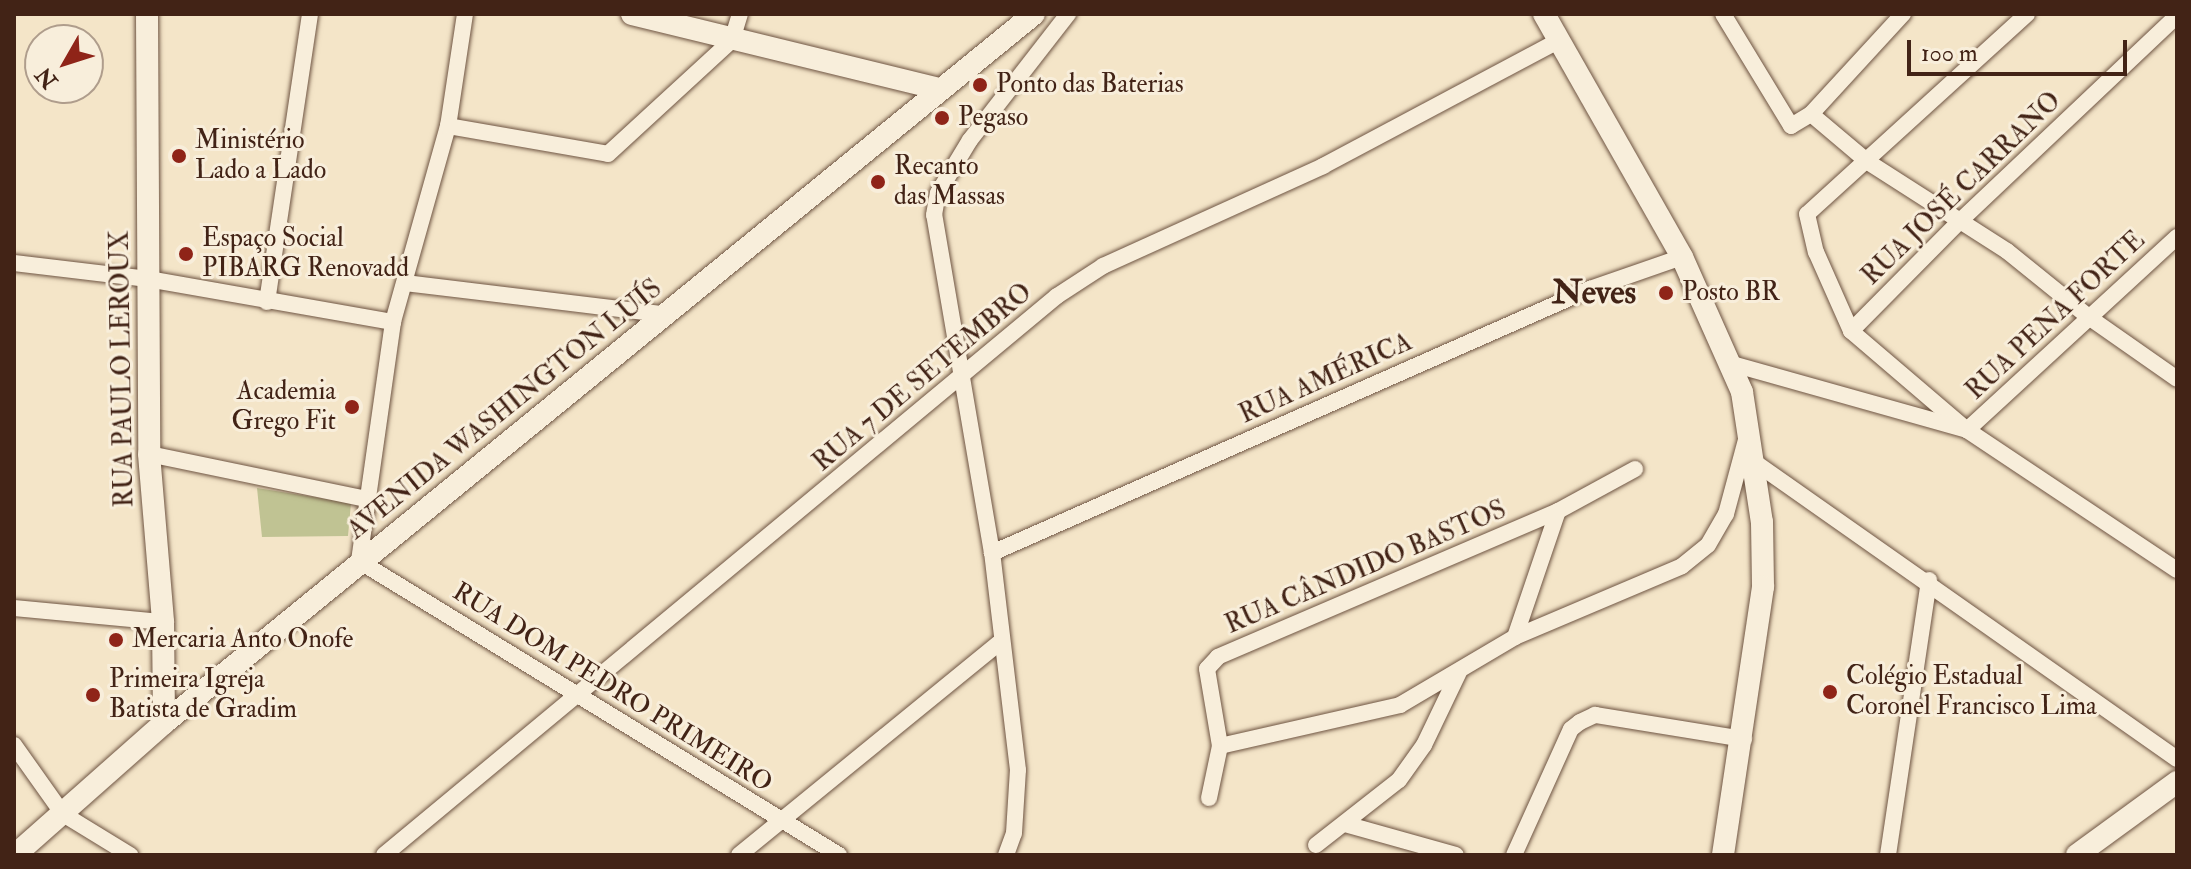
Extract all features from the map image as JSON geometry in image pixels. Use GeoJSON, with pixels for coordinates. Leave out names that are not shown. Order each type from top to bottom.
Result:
{"type":"FeatureCollection","features":[{"type":"Feature","properties":{"kind":"street","name":"RUA PAULO LEROUX"},"geometry":{"type":"LineString","coordinates":[[147,14],[149,454],[163,622],[164,723]]}},
{"type":"Feature","properties":{"kind":"street"},"geometry":{"type":"LineString","coordinates":[[267,302],[310,14]]}},
{"type":"Feature","properties":{"kind":"street"},"geometry":{"type":"LineString","coordinates":[[359,561],[393,322],[448,126],[465,14]]}},
{"type":"Feature","properties":{"kind":"street"},"geometry":{"type":"LineString","coordinates":[[632,14],[940,89]]}},
{"type":"Feature","properties":{"kind":"street"},"geometry":{"type":"LineString","coordinates":[[448,126],[608,154],[732,40],[740,14]]}},
{"type":"Feature","properties":{"kind":"street","name":"AVENIDA WASHINGTON LUÍS"},"geometry":{"type":"LineString","coordinates":[[15,855],[164,723],[359,561],[669,315],[1034,14]]}},
{"type":"Feature","properties":{"kind":"street"},"geometry":{"type":"LineString","coordinates":[[1006,855],[1014,833],[1018,770],[1000,642],[992,553],[934,215],[938,193],[970,140],[1068,14]]}},
{"type":"Feature","properties":{"kind":"street"},"geometry":{"type":"LineString","coordinates":[[1544,14],[1682,257],[1729,363],[1749,426],[1762,522],[1763,587],[1744,739],[1723,855]]}},
{"type":"Feature","properties":{"kind":"street"},"geometry":{"type":"LineString","coordinates":[[1723,14],[1787,124],[1796,125],[1811,114],[1903,14]]}},
{"type":"Feature","properties":{"kind":"street"},"geometry":{"type":"LineString","coordinates":[[2027,14],[1868,162],[1812,207],[1806,221],[1851,331],[1967,430],[2177,570]]}},
{"type":"Feature","properties":{"kind":"street","name":"RUA JOSÉ CARRANO"},"geometry":{"type":"LineString","coordinates":[[1851,331],[1960,221],[2174,18]]}},
{"type":"Feature","properties":{"kind":"street","name":"RUA 7 DE SETEMBRO"},"geometry":{"type":"LineString","coordinates":[[384,855],[1057,296],[1103,266],[1323,166],[1560,40]]}},
{"type":"Feature","properties":{"kind":"street"},"geometry":{"type":"LineString","coordinates":[[1811,114],[1868,162],[2007,251],[2090,318],[2177,379]]}},
{"type":"Feature","properties":{"kind":"street","name":"RUA PENA FORTE"},"geometry":{"type":"LineString","coordinates":[[1967,430],[2177,237]]}},
{"type":"Feature","properties":{"kind":"street","name":"RUA AMÉRICA"},"geometry":{"type":"LineString","coordinates":[[992,553],[1576,295],[1682,257]]}},
{"type":"Feature","properties":{"kind":"street"},"geometry":{"type":"LineString","coordinates":[[14,263],[148,279],[393,322]]}},
{"type":"Feature","properties":{"kind":"street"},"geometry":{"type":"LineString","coordinates":[[405,283],[669,315]]}},
{"type":"Feature","properties":{"kind":"street"},"geometry":{"type":"LineString","coordinates":[[1729,363],[1967,430]]}},
{"type":"Feature","properties":{"kind":"street"},"geometry":{"type":"LineString","coordinates":[[1209,798],[1220,746],[1400,705],[1515,637],[1682,566],[1708,545],[1726,514],[1749,426]]}},
{"type":"Feature","properties":{"kind":"street"},"geometry":{"type":"LineString","coordinates":[[149,454],[366,499]]}},
{"type":"Feature","properties":{"kind":"street"},"geometry":{"type":"LineString","coordinates":[[1753,461],[1929,580],[2177,759]]}},
{"type":"Feature","properties":{"kind":"street","name":"RUA CÂNDIDO BASTOS"},"geometry":{"type":"LineString","coordinates":[[1220,746],[1207,669],[1211,662],[1558,511],[1635,469]]}},
{"type":"Feature","properties":{"kind":"street"},"geometry":{"type":"LineString","coordinates":[[1515,637],[1558,511]]}},
{"type":"Feature","properties":{"kind":"street","name":"RUA DOM PEDRO PRIMEIRO"},"geometry":{"type":"LineString","coordinates":[[359,561],[839,855]]}},
{"type":"Feature","properties":{"kind":"street"},"geometry":{"type":"LineString","coordinates":[[1888,855],[1929,580]]}},
{"type":"Feature","properties":{"kind":"street"},"geometry":{"type":"LineString","coordinates":[[14,608],[163,622]]}},
{"type":"Feature","properties":{"kind":"street"},"geometry":{"type":"LineString","coordinates":[[739,855],[1000,642]]}},
{"type":"Feature","properties":{"kind":"street"},"geometry":{"type":"LineString","coordinates":[[1316,845],[1399,780],[1424,745],[1459,672]]}},
{"type":"Feature","properties":{"kind":"street"},"geometry":{"type":"LineString","coordinates":[[1514,855],[1571,729],[1580,722],[1595,715],[1744,739]]}},
{"type":"Feature","properties":{"kind":"street"},"geometry":{"type":"LineString","coordinates":[[14,745],[63,814],[130,855]]}},
{"type":"Feature","properties":{"kind":"street"},"geometry":{"type":"LineString","coordinates":[[2077,855],[2177,782]]}},
{"type":"Feature","properties":{"kind":"street"},"geometry":{"type":"LineString","coordinates":[[1345,824],[1456,855]]}},
{"type":"Feature","properties":{"kind":"green space"},"geometry":{"type":"Polygon","coordinates":[[[257,488],[351,503],[348,536],[262,537],[257,488]]]}},
{"type":"Feature","properties":{"kind":"place","name":"Ponto das Baterias"},"geometry":{"type":"Point","coordinates":[980,85]}},
{"type":"Feature","properties":{"kind":"place","name":"Pegaso"},"geometry":{"type":"Point","coordinates":[942,118]}},
{"type":"Feature","properties":{"kind":"place","name":"Ministério Lado a Lado"},"geometry":{"type":"Point","coordinates":[179,156]}},
{"type":"Feature","properties":{"kind":"place","name":"Recanto das Massas"},"geometry":{"type":"Point","coordinates":[878,182]}},
{"type":"Feature","properties":{"kind":"place","name":"Espaço Social PIBARG Renovadd"},"geometry":{"type":"Point","coordinates":[186,254]}},
{"type":"Feature","properties":{"kind":"place","name":"Posto BR"},"geometry":{"type":"Point","coordinates":[1666,293]}},
{"type":"Feature","properties":{"kind":"place","name":"Academia Grego Fit"},"geometry":{"type":"Point","coordinates":[352,407]}},
{"type":"Feature","properties":{"kind":"place","name":"Mercaria Anto Onofe"},"geometry":{"type":"Point","coordinates":[116,640]}},
{"type":"Feature","properties":{"kind":"place","name":"Colégio Estadual Coronel Francisco Lima"},"geometry":{"type":"Point","coordinates":[1830,692]}},
{"type":"Feature","properties":{"kind":"place","name":"Primeira Igreja Batista de Gradim"},"geometry":{"type":"Point","coordinates":[93,695]}},
{"type":"Feature","properties":{"kind":"district","name":"Neves"},"geometry":{"type":"Point","coordinates":[1594,293]}}]}
